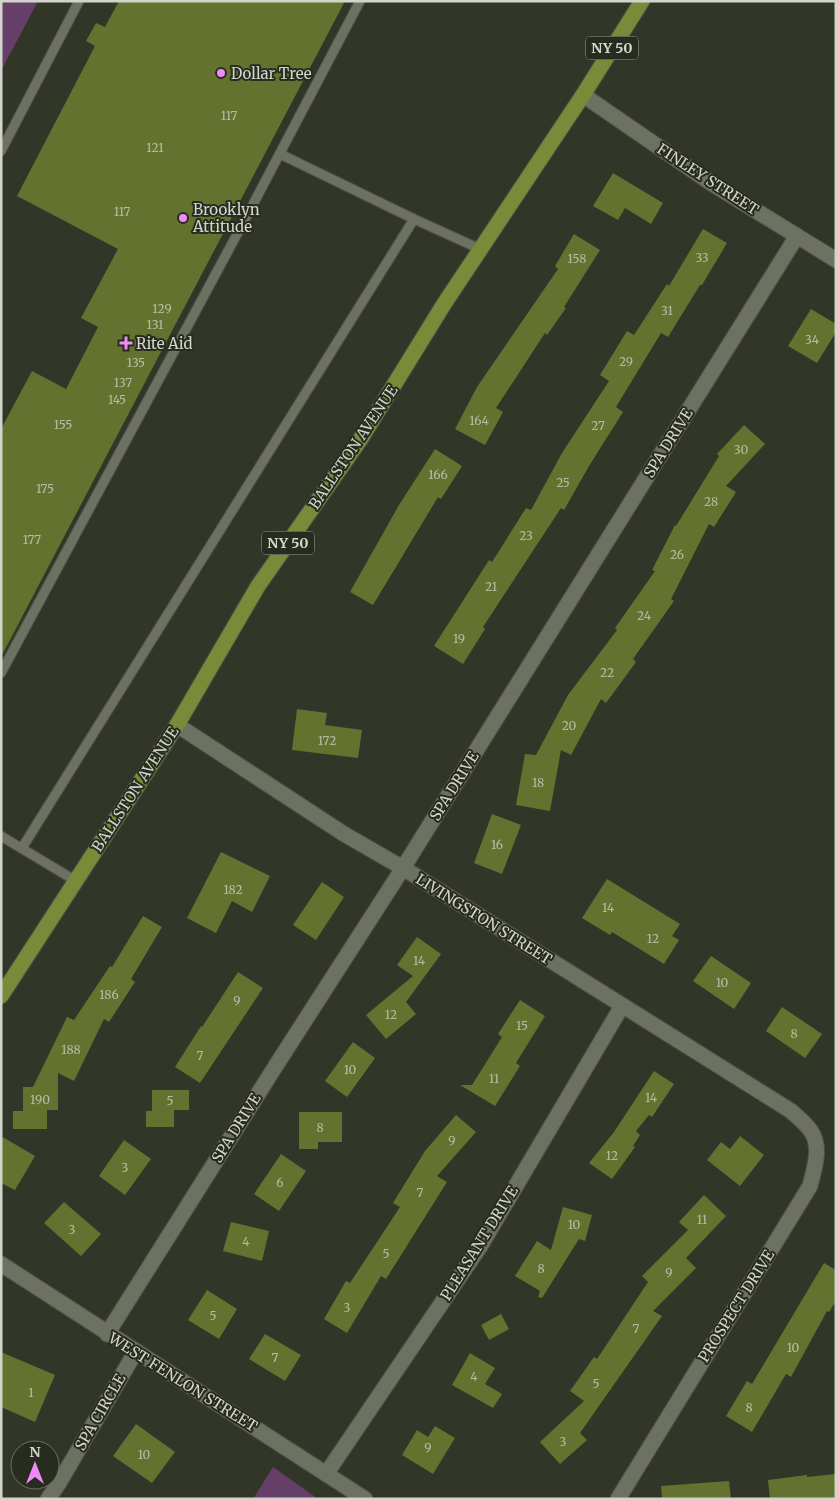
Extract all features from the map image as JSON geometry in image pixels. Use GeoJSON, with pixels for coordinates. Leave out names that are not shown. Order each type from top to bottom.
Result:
{"type":"FeatureCollection","features":[{"type":"Feature","properties":{"kind":"highway","name":"BALLSTON AVENUE"},"geometry":{"type":"LineString","coordinates":[[1,996],[177,725],[258,586],[360,440],[444,304],[583,96],[642,1]]}},
{"type":"Feature","properties":{"kind":"street","name":"FINLEY STREET"},"geometry":{"type":"LineString","coordinates":[[583,96],[711,183],[836,260]]}},
{"type":"Feature","properties":{"kind":"street","name":"SPA DRIVE"},"geometry":{"type":"LineString","coordinates":[[106,1334],[403,868],[797,236]]}},
{"type":"Feature","properties":{"kind":"street","name":"LIVINGSTON STREET"},"geometry":{"type":"LineString","coordinates":[[177,725],[344,834],[403,868],[791,1111]]}},
{"type":"Feature","properties":{"kind":"street","name":"PLEASANT DRIVE"},"geometry":{"type":"LineString","coordinates":[[326,1474],[481,1244],[622,1006]]}},
{"type":"Feature","properties":{"kind":"street","name":"PROSPECT DRIVE"},"geometry":{"type":"LineString","coordinates":[[618,1499],[810,1186],[817,1159],[816,1142],[811,1131],[791,1111]]}},
{"type":"Feature","properties":{"kind":"street","name":"WEST FENLON STREET"},"geometry":{"type":"LineString","coordinates":[[1,1264],[106,1334],[136,1351],[365,1499]]}},
{"type":"Feature","properties":{"kind":"street","name":"SPA CIRCLE"},"geometry":{"type":"LineString","coordinates":[[48,1499],[136,1351]]}},
{"type":"Feature","properties":{"kind":"lane"},"geometry":{"type":"LineString","coordinates":[[1,151],[79,1]]}},
{"type":"Feature","properties":{"kind":"lane"},"geometry":{"type":"LineString","coordinates":[[1,674],[360,1]]}},
{"type":"Feature","properties":{"kind":"lane"},"geometry":{"type":"LineString","coordinates":[[280,154],[480,249]]}},
{"type":"Feature","properties":{"kind":"lane"},"geometry":{"type":"LineString","coordinates":[[22,848],[414,219]]}},
{"type":"Feature","properties":{"kind":"lane"},"geometry":{"type":"LineString","coordinates":[[1,836],[76,881]]}},
{"type":"Feature","properties":{"kind":"shaded area"},"geometry":{"type":"Polygon","coordinates":[[[1,1],[38,1],[1,71],[1,1]]]}},
{"type":"Feature","properties":{"kind":"shaded area"},"geometry":{"type":"Polygon","coordinates":[[[273,1467],[318,1499],[253,1499],[273,1467]]]}},
{"type":"Feature","properties":{"kind":"building"},"geometry":{"type":"Polygon","coordinates":[[[119,1],[345,1],[1,657],[1,429],[32,371],[66,389],[98,327],[81,318],[118,249],[17,196],[95,46],[86,41],[96,23],[105,27],[119,1]]]}},
{"type":"Feature","properties":{"kind":"building"},"geometry":{"type":"Polygon","coordinates":[[[613,173],[663,203],[651,224],[625,208],[618,220],[593,206],[613,173]]]}},
{"type":"Feature","properties":{"kind":"building"},"geometry":{"type":"Polygon","coordinates":[[[703,229],[727,243],[668,337],[661,333],[616,407],[623,412],[564,510],[561,508],[483,627],[485,629],[463,664],[434,646],[489,560],[492,562],[526,508],[531,510],[562,453],[609,381],[600,375],[627,331],[634,335],[667,284],[669,286],[703,229]]]}},
{"type":"Feature","properties":{"kind":"building"},"geometry":{"type":"Polygon","coordinates":[[[574,234],[600,250],[564,307],[566,308],[547,335],[545,333],[496,408],[503,412],[485,445],[455,429],[477,387],[558,269],[555,266],[574,234]]]}},
{"type":"Feature","properties":{"kind":"building"},"geometry":{"type":"Polygon","coordinates":[[[811,309],[836,324],[836,332],[817,363],[788,346],[811,309]]]}},
{"type":"Feature","properties":{"kind":"building"},"geometry":{"type":"Polygon","coordinates":[[[744,425],[765,444],[726,486],[736,492],[714,527],[709,524],[671,599],[674,601],[633,659],[636,662],[606,703],[601,699],[571,755],[561,750],[550,811],[516,805],[525,754],[536,755],[568,695],[617,630],[615,628],[655,571],[652,570],[675,525],[719,456],[717,454],[744,425]]]}},
{"type":"Feature","properties":{"kind":"building"},"geometry":{"type":"Polygon","coordinates":[[[435,449],[462,466],[441,499],[438,497],[373,605],[350,592],[399,505],[435,449]]]}},
{"type":"Feature","properties":{"kind":"building"},"geometry":{"type":"Polygon","coordinates":[[[297,709],[327,713],[325,725],[362,730],[358,758],[292,750],[297,709]]]}},
{"type":"Feature","properties":{"kind":"building"},"geometry":{"type":"Polygon","coordinates":[[[492,814],[521,825],[502,874],[474,863],[492,814]]]}},
{"type":"Feature","properties":{"kind":"building"},"geometry":{"type":"Polygon","coordinates":[[[221,852],[270,876],[252,912],[232,901],[216,933],[187,918],[221,852]]]}},
{"type":"Feature","properties":{"kind":"building"},"geometry":{"type":"Polygon","coordinates":[[[607,879],[680,924],[672,936],[679,940],[664,964],[612,932],[610,935],[582,918],[607,879]]]}},
{"type":"Feature","properties":{"kind":"building"},"geometry":{"type":"Polygon","coordinates":[[[322,882],[344,897],[316,940],[293,925],[322,882]]]}},
{"type":"Feature","properties":{"kind":"building"},"geometry":{"type":"Polygon","coordinates":[[[143,916],[162,927],[131,979],[135,982],[109,1022],[104,1019],[74,1081],[58,1073],[58,1110],[47,1110],[47,1129],[13,1129],[13,1111],[23,1111],[23,1087],[33,1087],[67,1017],[74,1020],[110,966],[112,967],[143,916]]]}},
{"type":"Feature","properties":{"kind":"building"},"geometry":{"type":"Polygon","coordinates":[[[417,937],[441,954],[406,1002],[416,1014],[386,1039],[366,1015],[413,976],[397,965],[417,937]]]}},
{"type":"Feature","properties":{"kind":"building"},"geometry":{"type":"Polygon","coordinates":[[[711,956],[751,983],[734,1009],[693,981],[711,956]]]}},
{"type":"Feature","properties":{"kind":"building"},"geometry":{"type":"Polygon","coordinates":[[[238,972],[263,988],[200,1083],[175,1067],[238,972]]]}},
{"type":"Feature","properties":{"kind":"building"},"geometry":{"type":"Polygon","coordinates":[[[520,1000],[545,1016],[516,1063],[520,1066],[495,1106],[460,1085],[472,1085],[502,1037],[498,1034],[520,1000]]]}},
{"type":"Feature","properties":{"kind":"building"},"geometry":{"type":"Polygon","coordinates":[[[782,1007],[822,1034],[805,1058],[766,1031],[782,1007]]]}},
{"type":"Feature","properties":{"kind":"building"},"geometry":{"type":"Polygon","coordinates":[[[353,1042],[375,1058],[347,1097],[325,1081],[353,1042]]]}},
{"type":"Feature","properties":{"kind":"building"},"geometry":{"type":"Polygon","coordinates":[[[654,1071],[674,1084],[652,1117],[649,1115],[636,1131],[640,1135],[633,1146],[635,1147],[612,1179],[589,1163],[614,1132],[654,1071]]]}},
{"type":"Feature","properties":{"kind":"building"},"geometry":{"type":"Polygon","coordinates":[[[152,1090],[189,1090],[189,1110],[174,1110],[174,1127],[146,1127],[146,1111],[152,1111],[152,1090]]]}},
{"type":"Feature","properties":{"kind":"building"},"geometry":{"type":"Polygon","coordinates":[[[299,1112],[342,1112],[342,1142],[318,1142],[318,1149],[299,1149],[299,1112]]]}},
{"type":"Feature","properties":{"kind":"building"},"geometry":{"type":"Polygon","coordinates":[[[456,1115],[476,1132],[437,1176],[447,1182],[386,1279],[381,1276],[347,1333],[324,1319],[346,1281],[350,1283],[400,1207],[393,1203],[425,1151],[456,1115]]]}},
{"type":"Feature","properties":{"kind":"building"},"geometry":{"type":"Polygon","coordinates":[[[1,1136],[35,1156],[15,1190],[1,1183],[1,1136]]]}},
{"type":"Feature","properties":{"kind":"building"},"geometry":{"type":"Polygon","coordinates":[[[740,1136],[764,1155],[740,1186],[707,1160],[721,1142],[730,1149],[740,1136]]]}},
{"type":"Feature","properties":{"kind":"building"},"geometry":{"type":"Polygon","coordinates":[[[124,1140],[151,1159],[125,1195],[99,1176],[124,1140]]]}},
{"type":"Feature","properties":{"kind":"building"},"geometry":{"type":"Polygon","coordinates":[[[281,1154],[306,1171],[279,1211],[254,1194],[281,1154]]]}},
{"type":"Feature","properties":{"kind":"building"},"geometry":{"type":"Polygon","coordinates":[[[704,1195],[726,1216],[686,1258],[696,1268],[653,1311],[662,1316],[580,1433],[587,1440],[560,1464],[540,1442],[584,1401],[570,1391],[594,1357],[597,1359],[648,1282],[642,1276],[688,1230],[679,1222],[704,1195]]]}},
{"type":"Feature","properties":{"kind":"building"},"geometry":{"type":"Polygon","coordinates":[[[64,1202],[101,1234],[81,1256],[44,1223],[64,1202]]]}},
{"type":"Feature","properties":{"kind":"building"},"geometry":{"type":"Polygon","coordinates":[[[563,1207],[592,1215],[585,1241],[579,1239],[542,1298],[538,1297],[540,1291],[515,1276],[537,1241],[551,1250],[563,1207]]]}},
{"type":"Feature","properties":{"kind":"building"},"geometry":{"type":"Polygon","coordinates":[[[231,1222],[269,1231],[262,1261],[223,1251],[231,1222]]]}},
{"type":"Feature","properties":{"kind":"building"},"geometry":{"type":"Polygon","coordinates":[[[824,1263],[836,1270],[836,1301],[829,1312],[827,1311],[791,1377],[786,1374],[752,1432],[726,1416],[747,1381],[752,1384],[824,1263]]]}},
{"type":"Feature","properties":{"kind":"building"},"geometry":{"type":"Polygon","coordinates":[[[207,1290],[237,1309],[219,1339],[188,1320],[207,1290]]]}},
{"type":"Feature","properties":{"kind":"building"},"geometry":{"type":"Polygon","coordinates":[[[501,1314],[509,1329],[489,1340],[481,1325],[501,1314]]]}},
{"type":"Feature","properties":{"kind":"building"},"geometry":{"type":"Polygon","coordinates":[[[265,1334],[301,1355],[285,1381],[249,1359],[265,1334]]]}},
{"type":"Feature","properties":{"kind":"building"},"geometry":{"type":"Polygon","coordinates":[[[1,1352],[55,1375],[35,1422],[1,1407],[1,1352]]]}},
{"type":"Feature","properties":{"kind":"building"},"geometry":{"type":"Polygon","coordinates":[[[470,1353],[495,1368],[485,1384],[502,1394],[493,1408],[452,1385],[470,1353]]]}},
{"type":"Feature","properties":{"kind":"building"},"geometry":{"type":"Polygon","coordinates":[[[136,1424],[175,1452],[152,1483],[113,1456],[136,1424]]]}},
{"type":"Feature","properties":{"kind":"building"},"geometry":{"type":"Polygon","coordinates":[[[435,1426],[455,1438],[433,1474],[402,1455],[417,1430],[428,1437],[435,1426]]]}},
{"type":"Feature","properties":{"kind":"building"},"geometry":{"type":"Polygon","coordinates":[[[836,1474],[836,1499],[770,1499],[768,1480],[807,1475],[807,1477],[836,1474]]]}},
{"type":"Feature","properties":{"kind":"building"},"geometry":{"type":"Polygon","coordinates":[[[729,1481],[731,1499],[662,1499],[661,1486],[729,1481]]]}},
{"type":"Feature","properties":{"kind":"place","name":"Dollar Tree"},"geometry":{"type":"Point","coordinates":[221,73]}},
{"type":"Feature","properties":{"kind":"place","name":"Brooklyn Attitude"},"geometry":{"type":"Point","coordinates":[183,218]}},
{"type":"Feature","properties":{"kind":"place","name":"Rite Aid"},"geometry":{"type":"Point","coordinates":[126,343]}}]}
